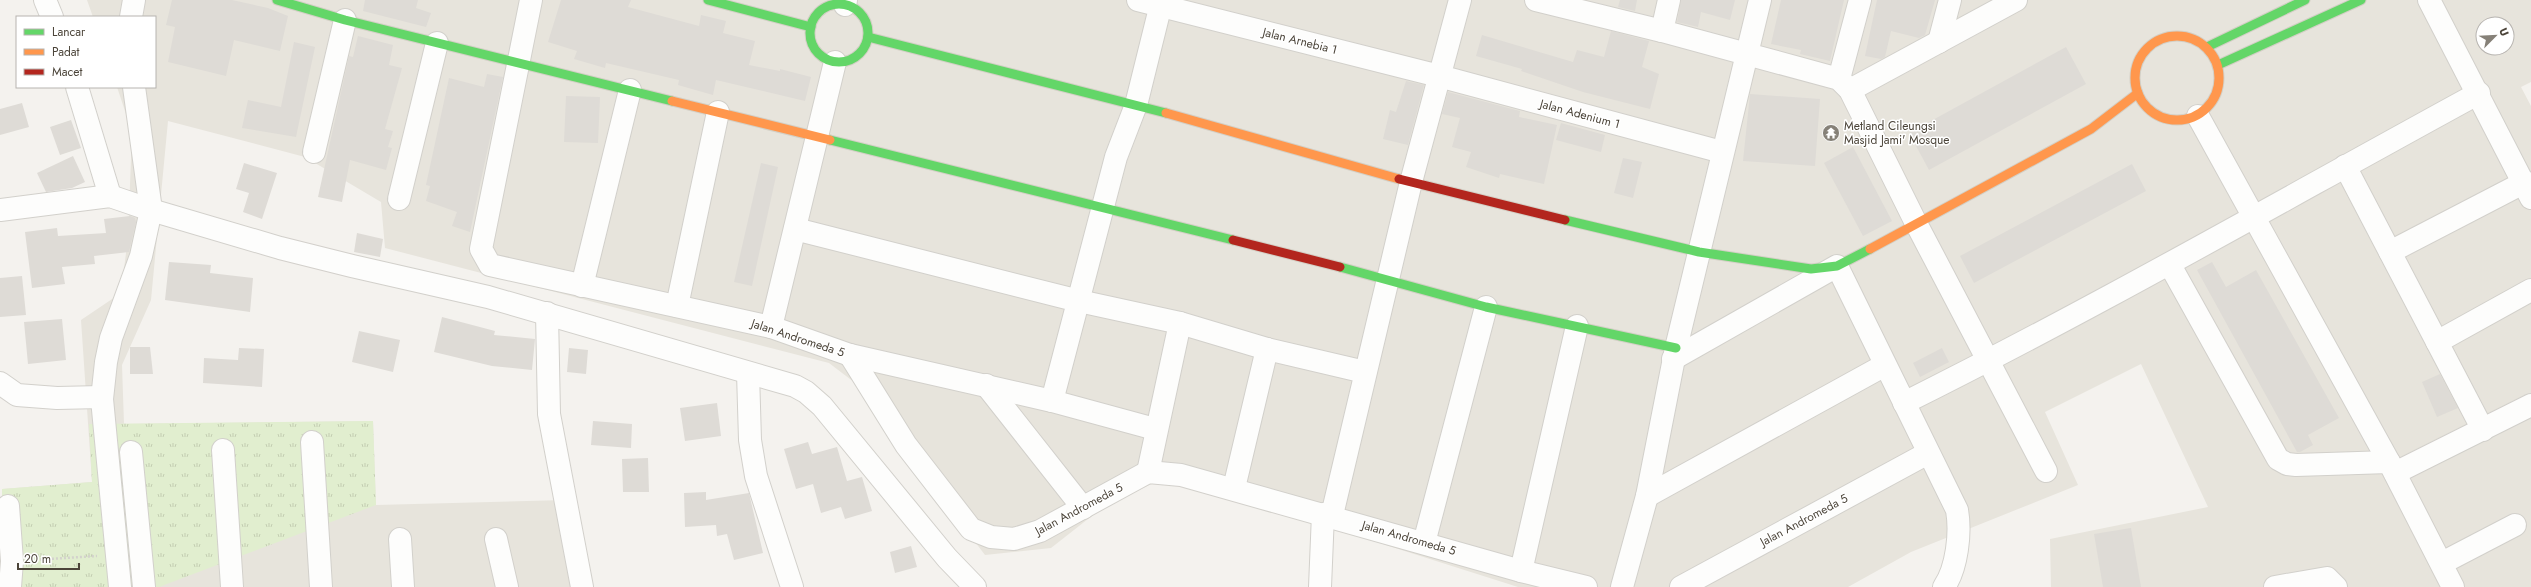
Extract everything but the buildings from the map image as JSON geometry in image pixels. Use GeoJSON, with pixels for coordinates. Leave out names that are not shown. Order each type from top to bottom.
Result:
{"type":"FeatureCollection","features":[{"type":"Feature","properties":{"kind":"street"},"geometry":{"type":"LineString","coordinates":[[45,0],[52,16]]}},
{"type":"Feature","properties":{"kind":"street"},"geometry":{"type":"LineString","coordinates":[[132,16],[134,0]]}},
{"type":"Feature","properties":{"kind":"street"},"geometry":{"type":"LineString","coordinates":[[277,0],[345,20],[1103,207],[1387,279],[1486,306],[1577,326],[1675,354],[1837,266],[1917,225],[2091,129],[2138,93]]}},
{"type":"Feature","properties":{"kind":"street"},"geometry":{"type":"LineString","coordinates":[[519,62],[531,0]]}},
{"type":"Feature","properties":{"kind":"street"},"geometry":{"type":"LineString","coordinates":[[708,0],[811,27]]}},
{"type":"Feature","properties":{"kind":"street","name":"Jalan Arnebia 1"},"geometry":{"type":"LineString","coordinates":[[1138,0],[1162,3],[1439,76]]}},
{"type":"Feature","properties":{"kind":"street"},"geometry":{"type":"LineString","coordinates":[[1320,587],[1327,515],[1365,372],[1411,182],[1460,0]]}},
{"type":"Feature","properties":{"kind":"street"},"geometry":{"type":"LineString","coordinates":[[1536,0],[1558,2],[1845,85],[1939,42],[2016,0]]}},
{"type":"Feature","properties":{"kind":"street"},"geometry":{"type":"LineString","coordinates":[[1662,31],[1669,0]]}},
{"type":"Feature","properties":{"kind":"street"},"geometry":{"type":"LineString","coordinates":[[1622,587],[1647,496],[1675,354],[1745,55],[1760,0]]}},
{"type":"Feature","properties":{"kind":"street"},"geometry":{"type":"LineString","coordinates":[[1860,0],[1845,85],[2046,471]]}},
{"type":"Feature","properties":{"kind":"street"},"geometry":{"type":"LineString","coordinates":[[1939,42],[1950,0]]}},
{"type":"Feature","properties":{"kind":"street"},"geometry":{"type":"LineString","coordinates":[[2206,47],[2305,0]]}},
{"type":"Feature","properties":{"kind":"street"},"geometry":{"type":"LineString","coordinates":[[2218,65],[2361,0]]}},
{"type":"Feature","properties":{"kind":"street"},"geometry":{"type":"LineString","coordinates":[[2390,252],[2528,190],[2479,93],[2429,0]]}},
{"type":"Feature","properties":{"kind":"street"},"geometry":{"type":"LineString","coordinates":[[846,2],[863,17],[868,30],[868,37],[862,51],[857,56],[850,60],[835,62],[828,60],[816,50],[812,42],[811,27],[818,14],[824,9],[846,2]]}},
{"type":"Feature","properties":{"kind":"street"},"geometry":{"type":"LineString","coordinates":[[1052,401],[1116,157],[1136,105],[1162,3]]}},
{"type":"Feature","properties":{"kind":"street"},"geometry":{"type":"LineString","coordinates":[[314,152],[345,20]]}},
{"type":"Feature","properties":{"kind":"street"},"geometry":{"type":"LineString","coordinates":[[2185,36],[2206,47],[2218,65],[2217,94],[2198,116],[2176,122],[2154,115],[2139,99],[2134,75],[2142,53],[2161,38],[2185,36]]}},
{"type":"Feature","properties":{"kind":"street"},"geometry":{"type":"LineString","coordinates":[[868,37],[1136,105],[1411,182],[1699,252],[1789,267],[1811,268],[1837,266]]}},
{"type":"Feature","properties":{"kind":"street"},"geometry":{"type":"LineString","coordinates":[[399,199],[437,42]]}},
{"type":"Feature","properties":{"kind":"street","name":"Jalan Andromeda 5"},"geometry":{"type":"LineString","coordinates":[[519,62],[481,249],[490,265],[771,327],[850,355],[906,444],[971,529],[991,537],[1014,539],[1040,531],[1148,472],[1181,474],[1520,571],[1586,587]]}},
{"type":"Feature","properties":{"kind":"street"},"geometry":{"type":"LineString","coordinates":[[771,327],[835,62]]}},
{"type":"Feature","properties":{"kind":"street","name":"Jalan Adenium 1"},"geometry":{"type":"LineString","coordinates":[[1439,76],[1722,152]]}},
{"type":"Feature","properties":{"kind":"street"},"geometry":{"type":"LineString","coordinates":[[77,88],[110,196]]}},
{"type":"Feature","properties":{"kind":"street"},"geometry":{"type":"LineString","coordinates":[[120,587],[102,397],[106,362],[111,338],[141,256],[151,210],[134,88]]}},
{"type":"Feature","properties":{"kind":"street"},"geometry":{"type":"LineString","coordinates":[[582,286],[630,90]]}},
{"type":"Feature","properties":{"kind":"street"},"geometry":{"type":"LineString","coordinates":[[1904,403],[1989,361],[2170,265],[2345,166],[2479,93]]}},
{"type":"Feature","properties":{"kind":"street"},"geometry":{"type":"LineString","coordinates":[[677,306],[718,112]]}},
{"type":"Feature","properties":{"kind":"street"},"geometry":{"type":"LineString","coordinates":[[2198,116],[2392,467],[2453,587]]}},
{"type":"Feature","properties":{"kind":"street"},"geometry":{"type":"LineString","coordinates":[[2345,166],[2483,430]]}},
{"type":"Feature","properties":{"kind":"street"},"geometry":{"type":"LineString","coordinates":[[0,210],[110,196],[151,210],[352,266],[488,296],[794,386],[816,399],[947,558],[975,587]]}},
{"type":"Feature","properties":{"kind":"street"},"geometry":{"type":"LineString","coordinates":[[795,229],[1079,301],[1180,323],[1267,349],[1365,372]]}},
{"type":"Feature","properties":{"kind":"street"},"geometry":{"type":"LineString","coordinates":[[2170,265],[2278,459],[2287,464],[2392,467],[2483,430],[2531,405]]}},
{"type":"Feature","properties":{"kind":"street"},"geometry":{"type":"LineString","coordinates":[[1837,266],[1884,365],[1957,510],[1960,528],[1950,574],[1944,587]]}},
{"type":"Feature","properties":{"kind":"street"},"geometry":{"type":"LineString","coordinates":[[2437,342],[2531,290]]}},
{"type":"Feature","properties":{"kind":"street"},"geometry":{"type":"LineString","coordinates":[[1424,543],[1486,306]]}},
{"type":"Feature","properties":{"kind":"street"},"geometry":{"type":"LineString","coordinates":[[546,313],[548,414],[582,587]]}},
{"type":"Feature","properties":{"kind":"street"},"geometry":{"type":"LineString","coordinates":[[1148,472],[1155,429],[1180,323]]}},
{"type":"Feature","properties":{"kind":"street"},"geometry":{"type":"LineString","coordinates":[[1520,571],[1577,326]]}},
{"type":"Feature","properties":{"kind":"street"},"geometry":{"type":"LineString","coordinates":[[1234,488],[1267,349]]}},
{"type":"Feature","properties":{"kind":"street"},"geometry":{"type":"LineString","coordinates":[[850,355],[1052,401],[1155,429]]}},
{"type":"Feature","properties":{"kind":"street"},"geometry":{"type":"LineString","coordinates":[[1647,496],[1884,365]]}},
{"type":"Feature","properties":{"kind":"street"},"geometry":{"type":"LineString","coordinates":[[748,373],[750,440],[756,476],[792,587]]}},
{"type":"Feature","properties":{"kind":"street"},"geometry":{"type":"LineString","coordinates":[[0,383],[17,395],[57,398],[102,397]]}},
{"type":"Feature","properties":{"kind":"street"},"geometry":{"type":"LineString","coordinates":[[986,385],[1084,508]]}},
{"type":"Feature","properties":{"kind":"street"},"geometry":{"type":"LineString","coordinates":[[312,442],[321,587]]}},
{"type":"Feature","properties":{"kind":"street"},"geometry":{"type":"LineString","coordinates":[[223,450],[232,587]]}},
{"type":"Feature","properties":{"kind":"street"},"geometry":{"type":"LineString","coordinates":[[131,452],[144,587]]}},
{"type":"Feature","properties":{"kind":"street","name":"Jalan Andromeda 5"},"geometry":{"type":"LineString","coordinates":[[1680,587],[1928,453]]}},
{"type":"Feature","properties":{"kind":"street"},"geometry":{"type":"LineString","coordinates":[[8,506],[12,561],[10,587]]}},
{"type":"Feature","properties":{"kind":"street"},"geometry":{"type":"LineString","coordinates":[[2442,563],[2515,525]]}},
{"type":"Feature","properties":{"kind":"street"},"geometry":{"type":"LineString","coordinates":[[400,539],[403,587]]}},
{"type":"Feature","properties":{"kind":"street"},"geometry":{"type":"LineString","coordinates":[[496,539],[507,587]]}},
{"type":"Feature","properties":{"kind":"street"},"geometry":{"type":"LineString","coordinates":[[2275,587],[2327,578],[2336,587]]}},
{"type":"Feature","properties":{"kind":"path"},"geometry":{"type":"LineString","coordinates":[[12,561],[117,555]]}},
{"type":"Feature","properties":{"kind":"shaded area"},"geometry":{"type":"Polygon","coordinates":[[[87,0],[2531,0],[2531,82],[2521,87],[2531,106],[2531,587],[2051,587],[2050,539],[2208,507],[2141,364],[2045,412],[2078,485],[1911,552],[1848,587],[1518,587],[1168,476],[1102,508],[1051,548],[985,555],[910,457],[867,392],[829,363],[385,248],[381,202],[305,157],[168,121],[151,300],[122,365],[124,424],[373,421],[376,505],[565,500],[585,587],[3,587],[2,489],[92,482],[81,320],[121,293],[128,237],[132,132],[117,88],[156,88],[156,16],[93,16],[87,0]]]}},
{"type":"Feature","properties":{"kind":"green space"},"geometry":{"type":"Polygon","coordinates":[[[373,421],[376,505],[159,587],[3,587],[2,489],[92,482],[89,424],[373,421]]]}},
{"type":"Feature","properties":{"kind":"traffic: fast"},"geometry":{"type":"LineString","coordinates":[[277,0],[345,20],[672,101]]}},
{"type":"Feature","properties":{"kind":"traffic: fast"},"geometry":{"type":"LineString","coordinates":[[708,0],[811,27]]}},
{"type":"Feature","properties":{"kind":"traffic: fast"},"geometry":{"type":"LineString","coordinates":[[2207,47],[2305,0]]}},
{"type":"Feature","properties":{"kind":"traffic: fast"},"geometry":{"type":"LineString","coordinates":[[2218,65],[2361,0]]}},
{"type":"Feature","properties":{"kind":"traffic: fast"},"geometry":{"type":"LineString","coordinates":[[839,4],[850,6],[863,17],[866,22],[868,33],[866,44],[855,57],[850,60],[839,62],[828,60],[815,49],[812,44],[810,33],[812,22],[823,9],[828,6],[839,4]]}},
{"type":"Feature","properties":{"kind":"traffic: fast"},"geometry":{"type":"LineString","coordinates":[[868,37],[1166,113]]}},
{"type":"Feature","properties":{"kind":"traffic: fast"},"geometry":{"type":"LineString","coordinates":[[830,140],[1233,240]]}},
{"type":"Feature","properties":{"kind":"traffic: fast"},"geometry":{"type":"LineString","coordinates":[[1565,220],[1699,252],[1811,269],[1837,266],[1870,249]]}},
{"type":"Feature","properties":{"kind":"traffic: fast"},"geometry":{"type":"LineString","coordinates":[[1340,267],[1486,307],[1676,348]]}},
{"type":"Feature","properties":{"kind":"traffic: slow"},"geometry":{"type":"LineString","coordinates":[[2177,36],[2193,39],[2207,48],[2216,62],[2219,78],[2216,94],[2207,108],[2193,117],[2177,120],[2161,117],[2147,108],[2138,94],[2135,78],[2138,62],[2147,48],[2161,39],[2177,36]]}},
{"type":"Feature","properties":{"kind":"traffic: slow"},"geometry":{"type":"LineString","coordinates":[[1870,249],[2091,129],[2138,93]]}},
{"type":"Feature","properties":{"kind":"traffic: slow"},"geometry":{"type":"LineString","coordinates":[[672,101],[830,140]]}},
{"type":"Feature","properties":{"kind":"traffic: slow"},"geometry":{"type":"LineString","coordinates":[[1166,113],[1399,179]]}},
{"type":"Feature","properties":{"kind":"traffic: jam"},"geometry":{"type":"LineString","coordinates":[[1399,179],[1565,220]]}},
{"type":"Feature","properties":{"kind":"traffic: jam"},"geometry":{"type":"LineString","coordinates":[[1233,240],[1340,267]]}},
{"type":"Feature","properties":{"kind":"place","name":"Metland Cileungsi Masjid Jami' Mosque"},"geometry":{"type":"Point","coordinates":[1831,133]}}]}
